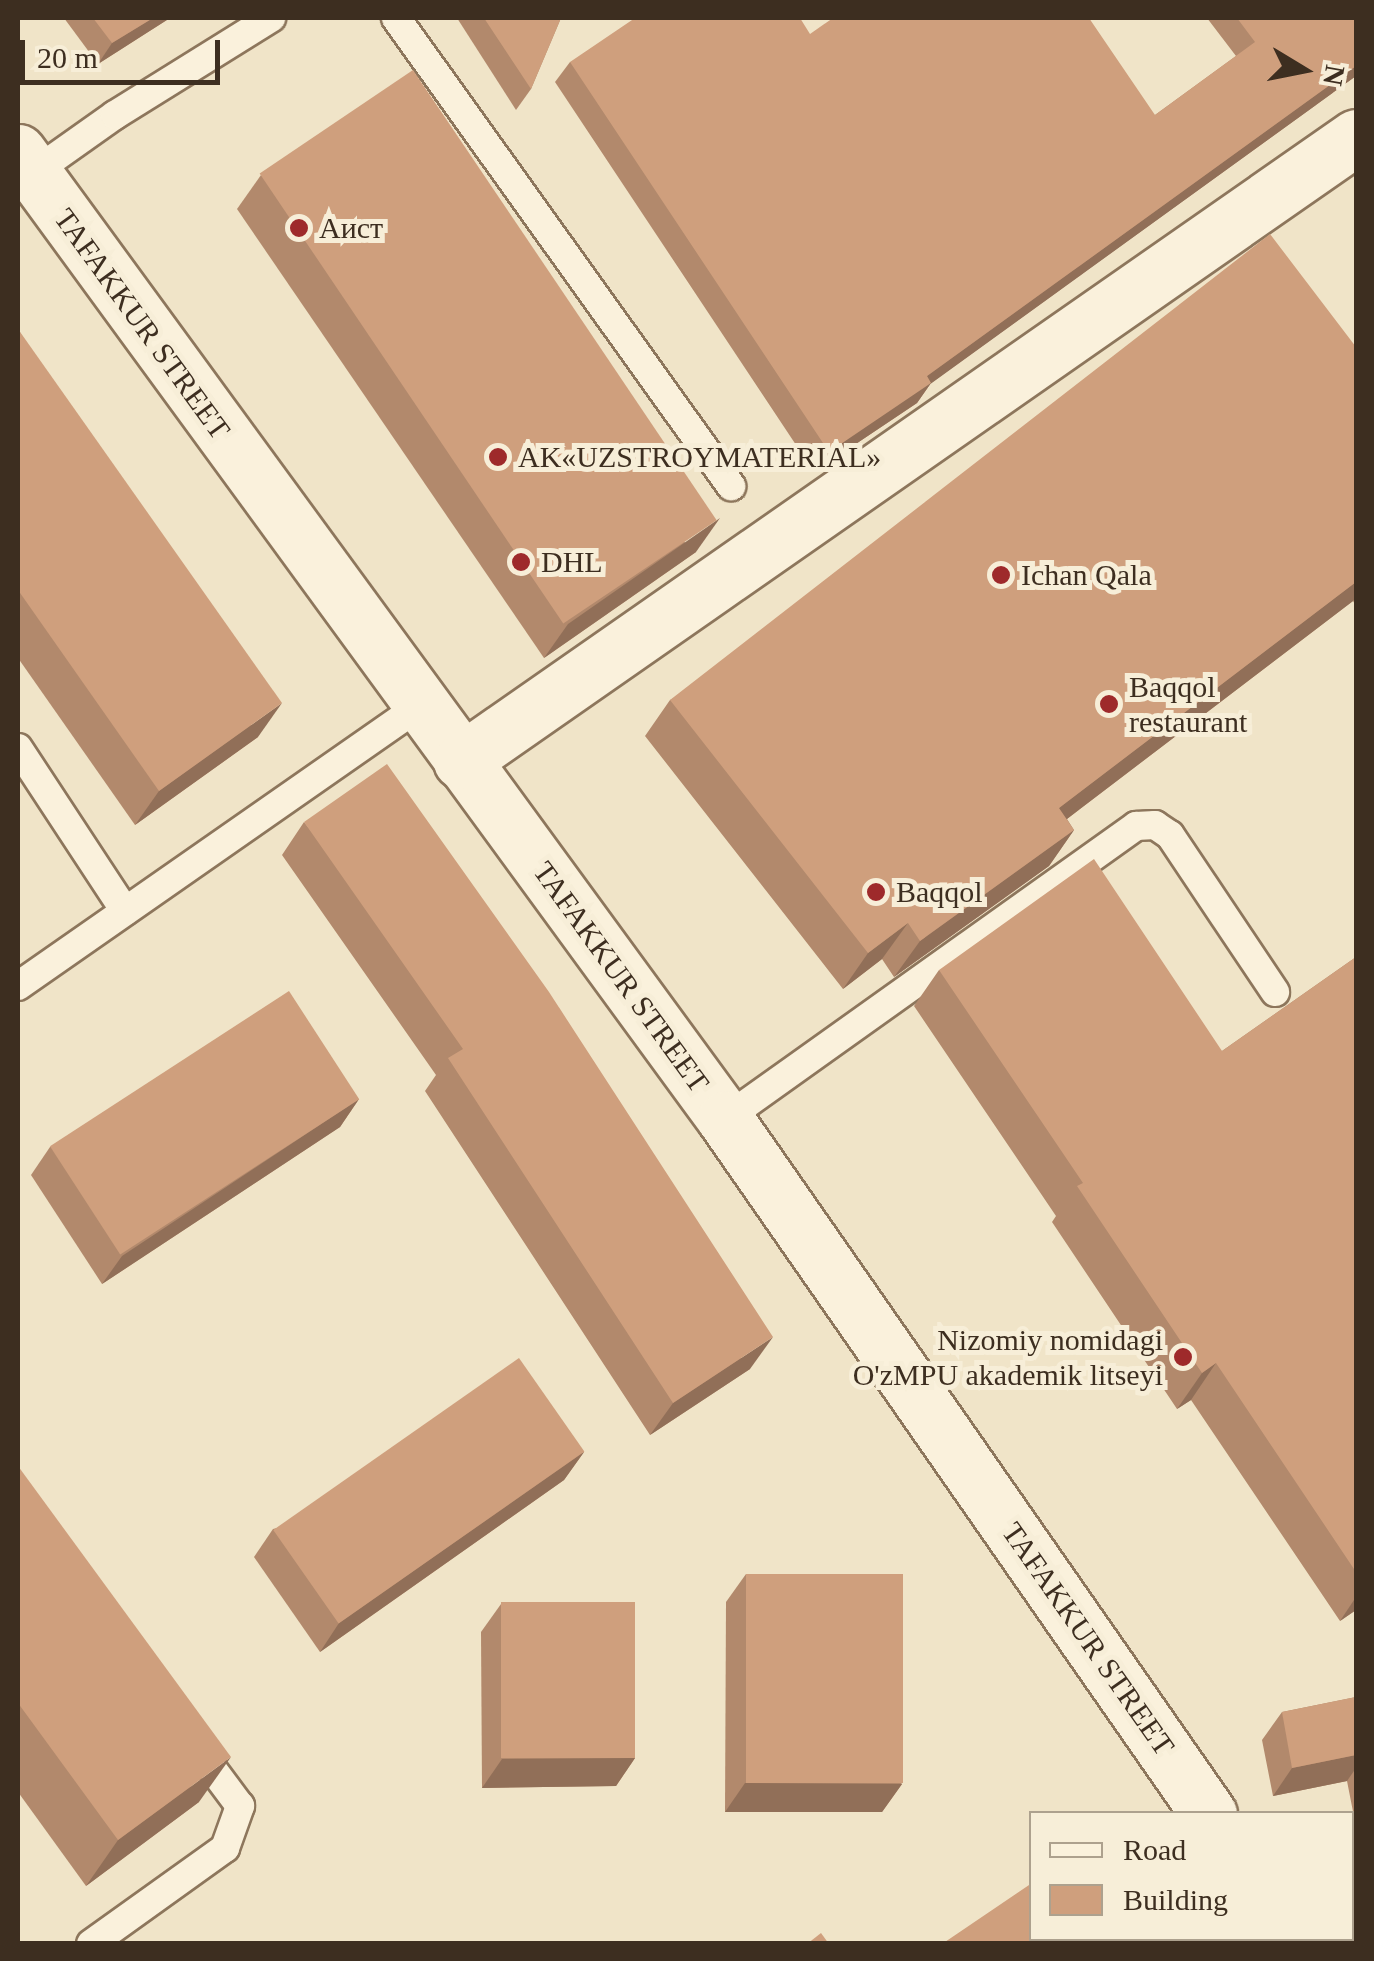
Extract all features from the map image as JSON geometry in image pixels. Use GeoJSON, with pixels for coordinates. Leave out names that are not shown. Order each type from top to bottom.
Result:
{"type":"FeatureCollection","features":[{"type":"Feature","properties":{"kind":"street"},"geometry":{"type":"LineString","coordinates":[[461,761],[1356,137]]}},
{"type":"Feature","properties":{"kind":"street","name":"TAFAKKUR STREET"},"geometry":{"type":"LineString","coordinates":[[25,163],[725,1119],[1207,1811]]}},
{"type":"Feature","properties":{"kind":"lane"},"geometry":{"type":"LineString","coordinates":[[25,163],[115,114],[271,18]]}},
{"type":"Feature","properties":{"kind":"lane"},"geometry":{"type":"LineString","coordinates":[[396,18],[731,486]]}},
{"type":"Feature","properties":{"kind":"lane"},"geometry":{"type":"LineString","coordinates":[[18,986],[420,706]]}},
{"type":"Feature","properties":{"kind":"lane"},"geometry":{"type":"LineString","coordinates":[[18,748],[124,912]]}},
{"type":"Feature","properties":{"kind":"lane"},"geometry":{"type":"LineString","coordinates":[[725,1119],[1136,826],[1154,826],[1170,835],[1275,992]]}},
{"type":"Feature","properties":{"kind":"lane"},"geometry":{"type":"LineString","coordinates":[[90,1944],[225,1848],[240,1806],[182,1727]]}},
{"type":"Feature","properties":{"kind":"building"},"geometry":{"type":"Polygon","coordinates":[[[93,18],[153,18],[112,43],[93,18]]]}},
{"type":"Feature","properties":{"kind":"building"},"geometry":{"type":"Polygon","coordinates":[[[484,18],[561,18],[531,89],[484,18]]]}},
{"type":"Feature","properties":{"kind":"building"},"geometry":{"type":"Polygon","coordinates":[[[635,18],[800,18],[810,34],[833,18],[1089,18],[1155,115],[1255,42],[1237,18],[1356,18],[1356,66],[927,376],[931,383],[829,452],[570,62],[635,18]]]}},
{"type":"Feature","properties":{"kind":"building"},"geometry":{"type":"Polygon","coordinates":[[[413,70],[717,520],[563,624],[260,173],[413,70]]]}},
{"type":"Feature","properties":{"kind":"building"},"geometry":{"type":"Polygon","coordinates":[[[1270,234],[1356,347],[1356,582],[1059,808],[1074,830],[920,941],[908,923],[868,953],[670,700],[1270,234]]]}},
{"type":"Feature","properties":{"kind":"building"},"geometry":{"type":"Polygon","coordinates":[[[18,329],[282,703],[159,791],[18,590],[18,329]]]}},
{"type":"Feature","properties":{"kind":"building"},"geometry":{"type":"Polygon","coordinates":[[[387,764],[549,992],[773,1337],[673,1403],[448,1058],[463,1049],[304,822],[387,764]]]}},
{"type":"Feature","properties":{"kind":"building"},"geometry":{"type":"Polygon","coordinates":[[[1094,859],[1222,1051],[1356,957],[1356,1572],[1216,1363],[1202,1373],[1077,1186],[1083,1183],[939,970],[1094,859]]]}},
{"type":"Feature","properties":{"kind":"building"},"geometry":{"type":"Polygon","coordinates":[[[289,991],[359,1099],[120,1254],[50,1146],[289,991]]]}},
{"type":"Feature","properties":{"kind":"building"},"geometry":{"type":"Polygon","coordinates":[[[519,1358],[584,1451],[339,1623],[273,1530],[519,1358]]]}},
{"type":"Feature","properties":{"kind":"building"},"geometry":{"type":"Polygon","coordinates":[[[18,1466],[231,1757],[118,1840],[18,1703],[18,1466]]]}},
{"type":"Feature","properties":{"kind":"building"},"geometry":{"type":"Polygon","coordinates":[[[746,1574],[903,1574],[903,1783],[746,1783],[746,1574]]]}},
{"type":"Feature","properties":{"kind":"building"},"geometry":{"type":"Polygon","coordinates":[[[501,1602],[635,1602],[635,1758],[501,1758],[501,1602]]]}},
{"type":"Feature","properties":{"kind":"building"},"geometry":{"type":"Polygon","coordinates":[[[1356,1697],[1356,1755],[1292,1768],[1282,1712],[1356,1697]]]}},
{"type":"Feature","properties":{"kind":"building"},"geometry":{"type":"Polygon","coordinates":[[[1029,1885],[1029,1941],[1160,1944],[942,1944],[1029,1885]]]}},
{"type":"Feature","properties":{"kind":"building"},"geometry":{"type":"Polygon","coordinates":[[[821,1933],[829,1944],[807,1944],[821,1933]]]}},
{"type":"Feature","properties":{"kind":"place","name":"Аист"},"geometry":{"type":"Point","coordinates":[299,228]}},
{"type":"Feature","properties":{"kind":"place","name":"AK«UZSTROYMATERIAL»"},"geometry":{"type":"Point","coordinates":[498,457]}},
{"type":"Feature","properties":{"kind":"place","name":"DHL"},"geometry":{"type":"Point","coordinates":[521,562]}},
{"type":"Feature","properties":{"kind":"place","name":"Ichan Qala"},"geometry":{"type":"Point","coordinates":[1001,575]}},
{"type":"Feature","properties":{"kind":"place","name":"Baqqol restaurant"},"geometry":{"type":"Point","coordinates":[1109,704]}},
{"type":"Feature","properties":{"kind":"place","name":"Baqqol"},"geometry":{"type":"Point","coordinates":[876,892]}},
{"type":"Feature","properties":{"kind":"place","name":"Nizomiy nomidagi O'zMPU akademik litseyi"},"geometry":{"type":"Point","coordinates":[1183,1357]}}]}
